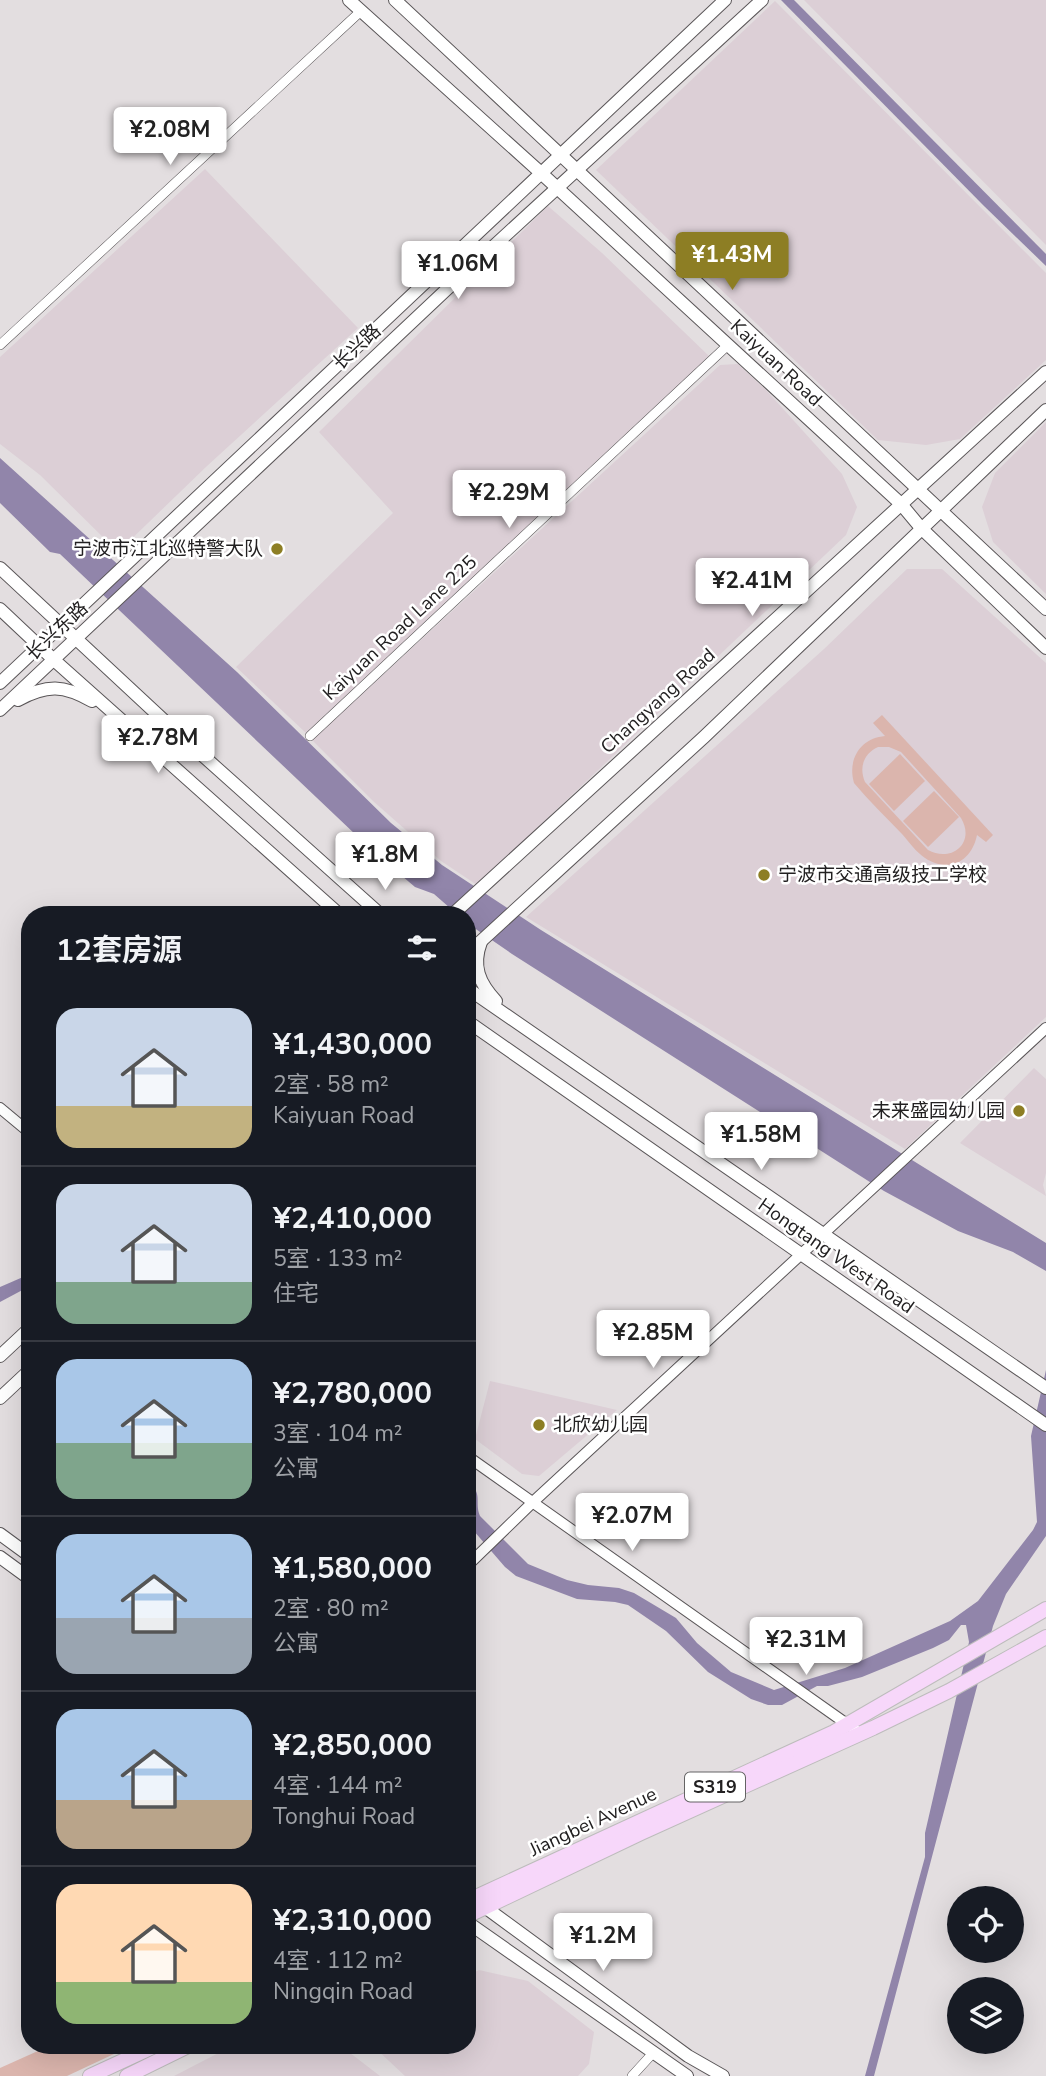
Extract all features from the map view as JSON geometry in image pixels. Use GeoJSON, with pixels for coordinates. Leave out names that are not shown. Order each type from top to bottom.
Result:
{"type":"FeatureCollection","features":[{"type":"Feature","properties":{"kind":"main road","name":"Kaiyuan Road"},"geometry":{"type":"LineString","coordinates":[[349,0],[901,504],[921,528],[1046,648]]}},
{"type":"Feature","properties":{"kind":"main road","name":"Kaiyuan Road"},"geometry":{"type":"LineString","coordinates":[[395,0],[1046,609]]}},
{"type":"Feature","properties":{"kind":"main road","name":"长兴路"},"geometry":{"type":"LineString","coordinates":[[95,594],[725,0]]}},
{"type":"Feature","properties":{"kind":"main road","name":"长兴路"},"geometry":{"type":"LineString","coordinates":[[109,608],[446,290],[762,0]]}},
{"type":"Feature","properties":{"kind":"main road","name":"Changyang Road"},"geometry":{"type":"LineString","coordinates":[[462,906],[1046,372]]}},
{"type":"Feature","properties":{"kind":"main road"},"geometry":{"type":"LineString","coordinates":[[476,946],[704,737],[1046,410]]}},
{"type":"Feature","properties":{"kind":"main road"},"geometry":{"type":"LineString","coordinates":[[0,568],[172,728],[371,906]]}},
{"type":"Feature","properties":{"kind":"main road","name":"长兴东路"},"geometry":{"type":"LineString","coordinates":[[0,683],[95,594]]}},
{"type":"Feature","properties":{"kind":"main road","name":"长兴东路"},"geometry":{"type":"LineString","coordinates":[[0,711],[109,608]]}},
{"type":"Feature","properties":{"kind":"main road"},"geometry":{"type":"LineString","coordinates":[[0,609],[330,906]]}},
{"type":"Feature","properties":{"kind":"main road"},"geometry":{"type":"LineString","coordinates":[[0,711],[30,693],[46,688],[62,688],[83,696],[117,716]]}},
{"type":"Feature","properties":{"kind":"main road"},"geometry":{"type":"LineString","coordinates":[[361,897],[377,906]]}},
{"type":"Feature","properties":{"kind":"main road"},"geometry":{"type":"LineString","coordinates":[[483,939],[476,962],[480,982],[516,1020]]}},
{"type":"Feature","properties":{"kind":"main road","name":"Hongtang West Road"},"geometry":{"type":"LineString","coordinates":[[476,994],[1042,1385]]}},
{"type":"Feature","properties":{"kind":"main road","name":"Hongtang West Road"},"geometry":{"type":"LineString","coordinates":[[476,1027],[1046,1425]]}},
{"type":"Feature","properties":{"kind":"main road"},"geometry":{"type":"LineString","coordinates":[[476,1032],[499,1043]]}},
{"type":"Feature","properties":{"kind":"main road"},"geometry":{"type":"LineString","coordinates":[[0,1356],[21,1336]]}},
{"type":"Feature","properties":{"kind":"main road"},"geometry":{"type":"LineString","coordinates":[[0,1398],[21,1378]]}},
{"type":"Feature","properties":{"kind":"main road"},"geometry":{"type":"LineString","coordinates":[[0,1534],[21,1549]]}},
{"type":"Feature","properties":{"kind":"main road"},"geometry":{"type":"LineString","coordinates":[[0,1557],[21,1572]]}},
{"type":"Feature","properties":{"kind":"main road","name":"Jiangbei Avenue"},"geometry":{"type":"LineString","coordinates":[[476,1895],[847,1725],[1046,1609]]}},
{"type":"Feature","properties":{"kind":"main road","name":"Jiangbei Avenue"},"geometry":{"type":"LineString","coordinates":[[476,1912],[653,1827],[861,1734],[949,1691],[1046,1637]]}},
{"type":"Feature","properties":{"kind":"main road"},"geometry":{"type":"LineString","coordinates":[[476,1902],[688,2056],[723,2076]]}},
{"type":"Feature","properties":{"kind":"main road"},"geometry":{"type":"LineString","coordinates":[[476,1928],[687,2076]]}},
{"type":"Feature","properties":{"kind":"main road"},"geometry":{"type":"LineString","coordinates":[[90,2076],[138,2054]]}},
{"type":"Feature","properties":{"kind":"main road"},"geometry":{"type":"LineString","coordinates":[[127,2076],[172,2054]]}},
{"type":"Feature","properties":{"kind":"street"},"geometry":{"type":"LineString","coordinates":[[0,345],[361,11]]}},
{"type":"Feature","properties":{"kind":"street","name":"Kaiyuan Road Lane 225"},"geometry":{"type":"LineString","coordinates":[[310,736],[728,345]]}},
{"type":"Feature","properties":{"kind":"street"},"geometry":{"type":"LineString","coordinates":[[476,1558],[821,1234],[1046,1028]]}},
{"type":"Feature","properties":{"kind":"street"},"geometry":{"type":"LineString","coordinates":[[0,1108],[21,1126]]}},
{"type":"Feature","properties":{"kind":"street"},"geometry":{"type":"LineString","coordinates":[[476,1462],[861,1734]]}},
{"type":"Feature","properties":{"kind":"street"},"geometry":{"type":"LineString","coordinates":[[632,2076],[653,2053]]}},
{"type":"Feature","properties":{"kind":"shaded area"},"geometry":{"type":"Polygon","coordinates":[[[781,0],[794,0],[1046,254],[1046,266],[983,205],[781,0]]]}},
{"type":"Feature","properties":{"kind":"shaded area"},"geometry":{"type":"Polygon","coordinates":[[[804,0],[1046,0],[1046,245],[804,0]]]}},
{"type":"Feature","properties":{"kind":"shaded area"},"geometry":{"type":"Polygon","coordinates":[[[775,1],[1046,273],[1046,360],[960,439],[926,445],[878,440],[596,170],[775,1]]]}},
{"type":"Feature","properties":{"kind":"shaded area"},"geometry":{"type":"Polygon","coordinates":[[[205,169],[358,328],[207,466],[118,552],[40,475],[0,444],[0,357],[205,169]]]}},
{"type":"Feature","properties":{"kind":"shaded area"},"geometry":{"type":"Polygon","coordinates":[[[548,206],[602,253],[709,356],[306,733],[236,667],[393,513],[319,432],[548,206]]]}},
{"type":"Feature","properties":{"kind":"shaded area"},"geometry":{"type":"Polygon","coordinates":[[[738,364],[766,390],[842,474],[857,507],[846,535],[477,885],[441,861],[373,801],[312,740],[720,365],[738,364]]]}},
{"type":"Feature","properties":{"kind":"shaded area"},"geometry":{"type":"Polygon","coordinates":[[[1046,422],[1046,594],[993,542],[982,507],[995,473],[1046,422]]]}},
{"type":"Feature","properties":{"kind":"shaded area"},"geometry":{"type":"Polygon","coordinates":[[[0,458],[237,672],[391,823],[442,865],[541,930],[1046,1243],[1046,1271],[1013,1252],[958,1231],[884,1191],[476,929],[476,906],[448,906],[434,894],[415,887],[376,854],[60,554],[50,552],[0,503],[0,458]]]}},
{"type":"Feature","properties":{"kind":"shaded area"},"geometry":{"type":"Polygon","coordinates":[[[907,569],[942,569],[1046,663],[1046,1017],[905,1149],[526,917],[824,649],[907,569]]]}},
{"type":"Feature","properties":{"kind":"shaded area"},"geometry":{"type":"Polygon","coordinates":[[[882,715],[993,835],[986,842],[977,835],[965,858],[951,865],[934,863],[919,853],[854,783],[854,758],[858,751],[869,741],[885,736],[873,723],[882,715]],[[878,747],[866,757],[863,767],[865,782],[928,850],[945,854],[953,852],[963,843],[965,835],[961,818],[901,752],[889,747],[878,747]]]}},
{"type":"Feature","properties":{"kind":"shaded area"},"geometry":{"type":"Polygon","coordinates":[[[900,754],[925,781],[894,811],[869,784],[900,754]]]}},
{"type":"Feature","properties":{"kind":"shaded area"},"geometry":{"type":"Polygon","coordinates":[[[934,791],[959,817],[928,847],[903,821],[934,791]]]}},
{"type":"Feature","properties":{"kind":"shaded area","name":"未来盛园幼儿园"},"geometry":{"type":"Polygon","coordinates":[[[1034,1068],[1046,1079],[1046,1173],[1043,1185],[1046,1196],[960,1143],[1034,1068]]]}},
{"type":"Feature","properties":{"kind":"shaded area"},"geometry":{"type":"Polygon","coordinates":[[[21,1278],[21,1291],[0,1302],[0,1287],[21,1278]]]}},
{"type":"Feature","properties":{"kind":"shaded area"},"geometry":{"type":"Polygon","coordinates":[[[1046,1370],[1046,1536],[1006,1594],[993,1626],[874,2076],[865,2076],[925,1857],[925,1833],[969,1642],[966,1625],[961,1625],[949,1640],[933,1648],[862,1677],[828,1686],[817,1686],[782,1705],[768,1705],[751,1699],[708,1672],[666,1631],[628,1605],[577,1599],[516,1576],[476,1533],[476,1492],[480,1516],[528,1564],[567,1580],[634,1593],[676,1618],[697,1643],[731,1672],[774,1690],[845,1668],[950,1621],[978,1601],[1037,1522],[1031,1436],[1046,1370]]]}},
{"type":"Feature","properties":{"kind":"shaded area","name":"北欣幼儿园"},"geometry":{"type":"Polygon","coordinates":[[[490,1381],[617,1410],[539,1476],[522,1474],[476,1440],[490,1381]]]}},
{"type":"Feature","properties":{"kind":"shaded area"},"geometry":{"type":"Polygon","coordinates":[[[476,1972],[528,1981],[594,2032],[589,2064],[578,2076],[405,2076],[382,2054],[476,2054],[476,1972]]]}},
{"type":"Feature","properties":{"kind":"shaded area"},"geometry":{"type":"Polygon","coordinates":[[[31,2054],[114,2054],[67,2076],[0,2076],[0,2068],[31,2054]]]}},
{"type":"Feature","properties":{"kind":"shaded area"},"geometry":{"type":"Polygon","coordinates":[[[217,2054],[351,2054],[380,2076],[174,2076],[217,2054]]]}},
{"type":"Feature","properties":{"kind":"place","name":"宁波市江北巡特警大队"},"geometry":{"type":"Point","coordinates":[277,549]}},
{"type":"Feature","properties":{"kind":"place","name":"宁波市交通高级技工学校"},"geometry":{"type":"Point","coordinates":[764,875]}},
{"type":"Feature","properties":{"kind":"place","name":"未来盛园幼儿园"},"geometry":{"type":"Point","coordinates":[1019,1111]}},
{"type":"Feature","properties":{"kind":"place","name":"北欣幼儿园"},"geometry":{"type":"Point","coordinates":[539,1425]}}]}
